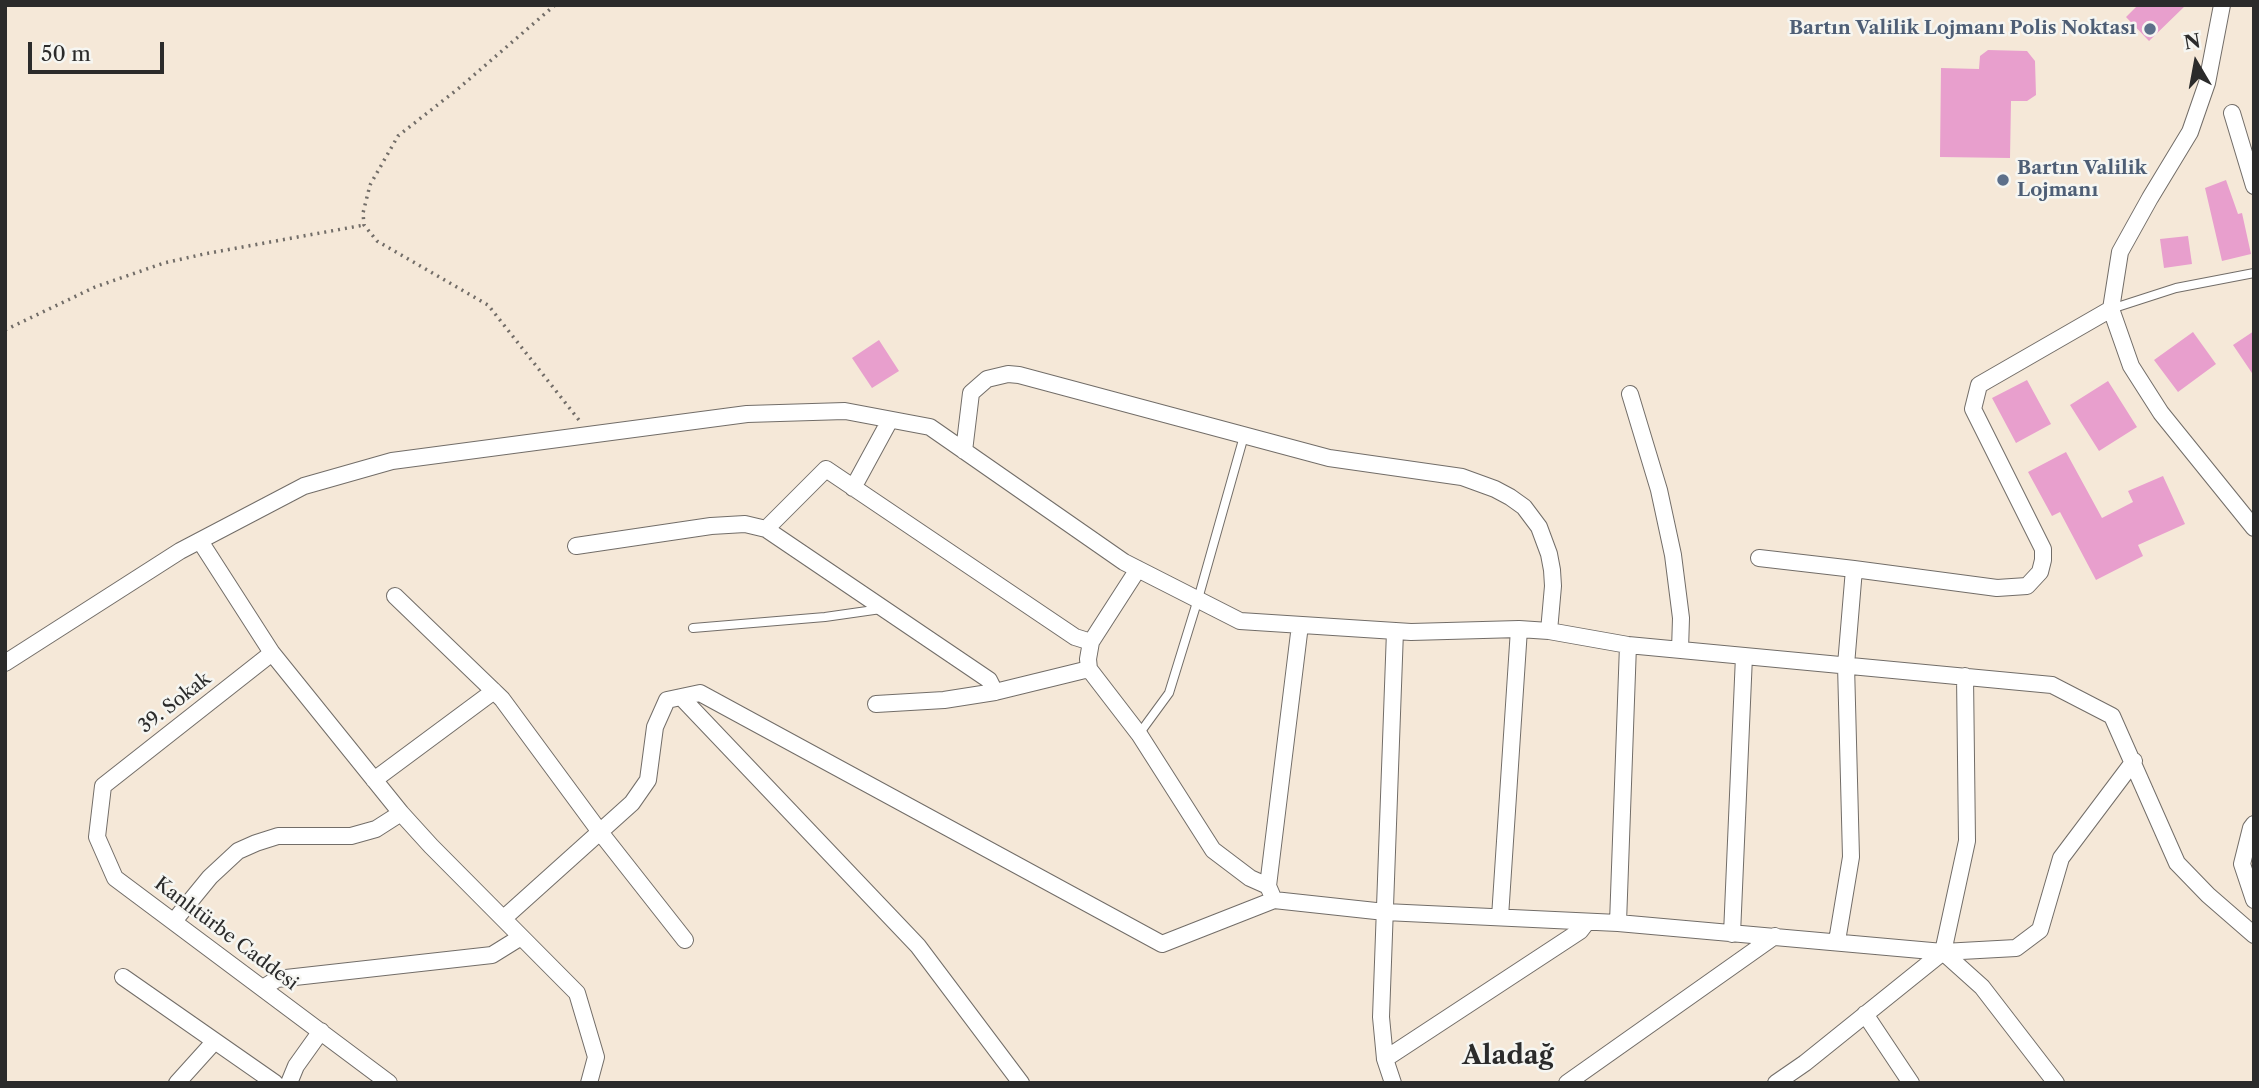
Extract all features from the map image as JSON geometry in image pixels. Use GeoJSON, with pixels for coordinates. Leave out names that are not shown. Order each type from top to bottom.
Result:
{"type":"FeatureCollection","features":[{"type":"Feature","properties":{"kind":"street"},"geometry":{"type":"LineString","coordinates":[[2222,5],[2207,83],[2190,132],[2120,252],[2111,309],[2132,366],[2161,413],[2254,528]]}},
{"type":"Feature","properties":{"kind":"street"},"geometry":{"type":"LineString","coordinates":[[2232,113],[2254,186]]}},
{"type":"Feature","properties":{"kind":"street"},"geometry":{"type":"LineString","coordinates":[[1759,558],[1997,588],[2027,586],[2040,572],[2043,549],[1973,409],[1979,385],[2111,309]]}},
{"type":"Feature","properties":{"kind":"street"},"geometry":{"type":"LineString","coordinates":[[964,451],[971,393],[987,379],[1008,374],[1329,458],[1462,477],[1510,497],[1532,517],[1549,554],[1553,586],[1549,631]]}},
{"type":"Feature","properties":{"kind":"street"},"geometry":{"type":"LineString","coordinates":[[1630,394],[1659,490],[1673,555],[1681,618],[1680,650]]}},
{"type":"Feature","properties":{"kind":"street"},"geometry":{"type":"LineString","coordinates":[[5,663],[180,551],[304,486],[392,461],[747,414],[845,411],[930,427],[1124,562],[1240,621],[1395,631],[1549,631],[1628,645],[2052,685],[2112,716],[2177,863],[2208,895],[2254,935]]}},
{"type":"Feature","properties":{"kind":"street"},"geometry":{"type":"LineString","coordinates":[[853,488],[890,420]]}},
{"type":"Feature","properties":{"kind":"street"},"geometry":{"type":"LineString","coordinates":[[766,529],[826,469],[1075,637],[1091,642]]}},
{"type":"Feature","properties":{"kind":"street"},"geometry":{"type":"LineString","coordinates":[[576,545],[711,526],[745,524],[766,529],[989,680],[995,692]]}},
{"type":"Feature","properties":{"kind":"street"},"geometry":{"type":"LineString","coordinates":[[200,541],[272,653],[401,813],[430,846],[578,993],[596,1056],[589,1083]]}},
{"type":"Feature","properties":{"kind":"street"},"geometry":{"type":"LineString","coordinates":[[1138,569],[1091,642],[1089,669],[1139,734],[1213,850],[1271,893],[1385,912],[1618,923],[1943,952],[2016,948],[2040,930],[2061,858],[2134,761]]}},
{"type":"Feature","properties":{"kind":"street"},"geometry":{"type":"LineString","coordinates":[[1837,941],[1851,858],[1846,665],[1854,569]]}},
{"type":"Feature","properties":{"kind":"street"},"geometry":{"type":"LineString","coordinates":[[395,596],[502,699],[600,832],[685,940]]}},
{"type":"Feature","properties":{"kind":"street"},"geometry":{"type":"LineString","coordinates":[[1271,893],[1300,625]]}},
{"type":"Feature","properties":{"kind":"street"},"geometry":{"type":"LineString","coordinates":[[1500,918],[1519,629]]}},
{"type":"Feature","properties":{"kind":"street"},"geometry":{"type":"LineString","coordinates":[[1393,1083],[1385,1059],[1381,1017],[1395,631]]}},
{"type":"Feature","properties":{"kind":"street"},"geometry":{"type":"LineString","coordinates":[[1618,923],[1628,645]]}},
{"type":"Feature","properties":{"kind":"street","name":"39. Sokak"},"geometry":{"type":"LineString","coordinates":[[103,786],[272,653]]}},
{"type":"Feature","properties":{"kind":"street"},"geometry":{"type":"LineString","coordinates":[[1732,934],[1744,656]]}},
{"type":"Feature","properties":{"kind":"street"},"geometry":{"type":"LineString","coordinates":[[876,705],[944,700],[995,692],[1089,669]]}},
{"type":"Feature","properties":{"kind":"street"},"geometry":{"type":"LineString","coordinates":[[1777,1083],[1943,952],[1967,841],[1965,677]]}},
{"type":"Feature","properties":{"kind":"street"},"geometry":{"type":"LineString","coordinates":[[374,780],[494,691]]}},
{"type":"Feature","properties":{"kind":"street"},"geometry":{"type":"LineString","coordinates":[[504,918],[632,803],[648,780],[655,727],[667,699],[700,693],[1162,944],[1271,893]]}},
{"type":"Feature","properties":{"kind":"street"},"geometry":{"type":"LineString","coordinates":[[681,697],[918,946],[1021,1083]]}},
{"type":"Feature","properties":{"kind":"street","name":"Kanlıtürbe Caddesi"},"geometry":{"type":"LineString","coordinates":[[103,786],[97,837],[115,878],[388,1083]]}},
{"type":"Feature","properties":{"kind":"street"},"geometry":{"type":"LineString","coordinates":[[174,921],[210,877],[238,852],[256,843],[278,836],[351,835],[376,829],[401,813]]}},
{"type":"Feature","properties":{"kind":"street"},"geometry":{"type":"LineString","coordinates":[[2254,824],[2242,864],[2254,900]]}},
{"type":"Feature","properties":{"kind":"street"},"geometry":{"type":"LineString","coordinates":[[1385,1059],[1580,931],[1587,922]]}},
{"type":"Feature","properties":{"kind":"street"},"geometry":{"type":"LineString","coordinates":[[1567,1083],[1775,936]]}},
{"type":"Feature","properties":{"kind":"street"},"geometry":{"type":"LineString","coordinates":[[263,988],[278,979],[492,955],[522,937]]}},
{"type":"Feature","properties":{"kind":"street"},"geometry":{"type":"LineString","coordinates":[[1943,952],[1982,987],[2056,1083]]}},
{"type":"Feature","properties":{"kind":"street"},"geometry":{"type":"LineString","coordinates":[[123,976],[275,1083]]}},
{"type":"Feature","properties":{"kind":"street"},"geometry":{"type":"LineString","coordinates":[[1865,1014],[1911,1083]]}},
{"type":"Feature","properties":{"kind":"street"},"geometry":{"type":"LineString","coordinates":[[289,1083],[296,1066],[321,1031]]}},
{"type":"Feature","properties":{"kind":"street"},"geometry":{"type":"LineString","coordinates":[[177,1083],[214,1042]]}},
{"type":"Feature","properties":{"kind":"lane"},"geometry":{"type":"LineString","coordinates":[[2111,309],[2176,288],[2254,273]]}},
{"type":"Feature","properties":{"kind":"lane"},"geometry":{"type":"LineString","coordinates":[[1139,734],[1169,693],[1244,436]]}},
{"type":"Feature","properties":{"kind":"lane"},"geometry":{"type":"LineString","coordinates":[[693,628],[825,617],[884,608]]}},
{"type":"Feature","properties":{"kind":"path"},"geometry":{"type":"LineString","coordinates":[[555,5],[459,88],[398,136],[370,185],[363,213],[364,225],[377,241],[488,305],[576,418],[598,435]]}},
{"type":"Feature","properties":{"kind":"path"},"geometry":{"type":"LineString","coordinates":[[5,330],[95,287],[164,263],[364,225]]}},
{"type":"Feature","properties":{"kind":"building","name":"Bartın Valilik Lojmanı Polis Noktası"},"geometry":{"type":"Polygon","coordinates":[[[2138,5],[2186,5],[2149,41],[2126,17],[2138,5]]]}},
{"type":"Feature","properties":{"kind":"building","name":"Bartın Valilik Lojmanı"},"geometry":{"type":"Polygon","coordinates":[[[1988,50],[2027,51],[2035,61],[2036,95],[2027,101],[2011,101],[2010,158],[1940,157],[1941,68],[1979,69],[1980,56],[1988,50]]]}},
{"type":"Feature","properties":{"kind":"building"},"geometry":{"type":"Polygon","coordinates":[[[2226,180],[2238,214],[2242,213],[2251,254],[2222,261],[2205,188],[2226,180]]]}},
{"type":"Feature","properties":{"kind":"building"},"geometry":{"type":"Polygon","coordinates":[[[2188,236],[2192,264],[2164,268],[2160,239],[2188,236]]]}},
{"type":"Feature","properties":{"kind":"building"},"geometry":{"type":"Polygon","coordinates":[[[2254,331],[2254,376],[2233,345],[2254,331]]]}},
{"type":"Feature","properties":{"kind":"building"},"geometry":{"type":"Polygon","coordinates":[[[2193,332],[2216,364],[2178,392],[2154,360],[2193,332]]]}},
{"type":"Feature","properties":{"kind":"building"},"geometry":{"type":"Polygon","coordinates":[[[879,340],[899,371],[872,388],[852,358],[879,340]]]}},
{"type":"Feature","properties":{"kind":"building"},"geometry":{"type":"Polygon","coordinates":[[[2027,380],[2051,424],[2016,443],[1992,398],[2027,380]]]}},
{"type":"Feature","properties":{"kind":"building"},"geometry":{"type":"Polygon","coordinates":[[[2108,381],[2137,427],[2099,451],[2070,405],[2108,381]]]}},
{"type":"Feature","properties":{"kind":"building"},"geometry":{"type":"Polygon","coordinates":[[[2066,452],[2102,518],[2133,502],[2128,491],[2163,476],[2185,524],[2138,545],[2143,556],[2096,580],[2060,512],[2052,516],[2028,472],[2066,452]]]}},
{"type":"Feature","properties":{"kind":"place","name":"Bartın Valilik Lojmanı Polis Noktası"},"geometry":{"type":"Point","coordinates":[2150,29]}},
{"type":"Feature","properties":{"kind":"place","name":"Bartın Valilik Lojmanı"},"geometry":{"type":"Point","coordinates":[2003,180]}},
{"type":"Feature","properties":{"kind":"district","name":"Aladağ"},"geometry":{"type":"Point","coordinates":[1508,1056]}}]}
